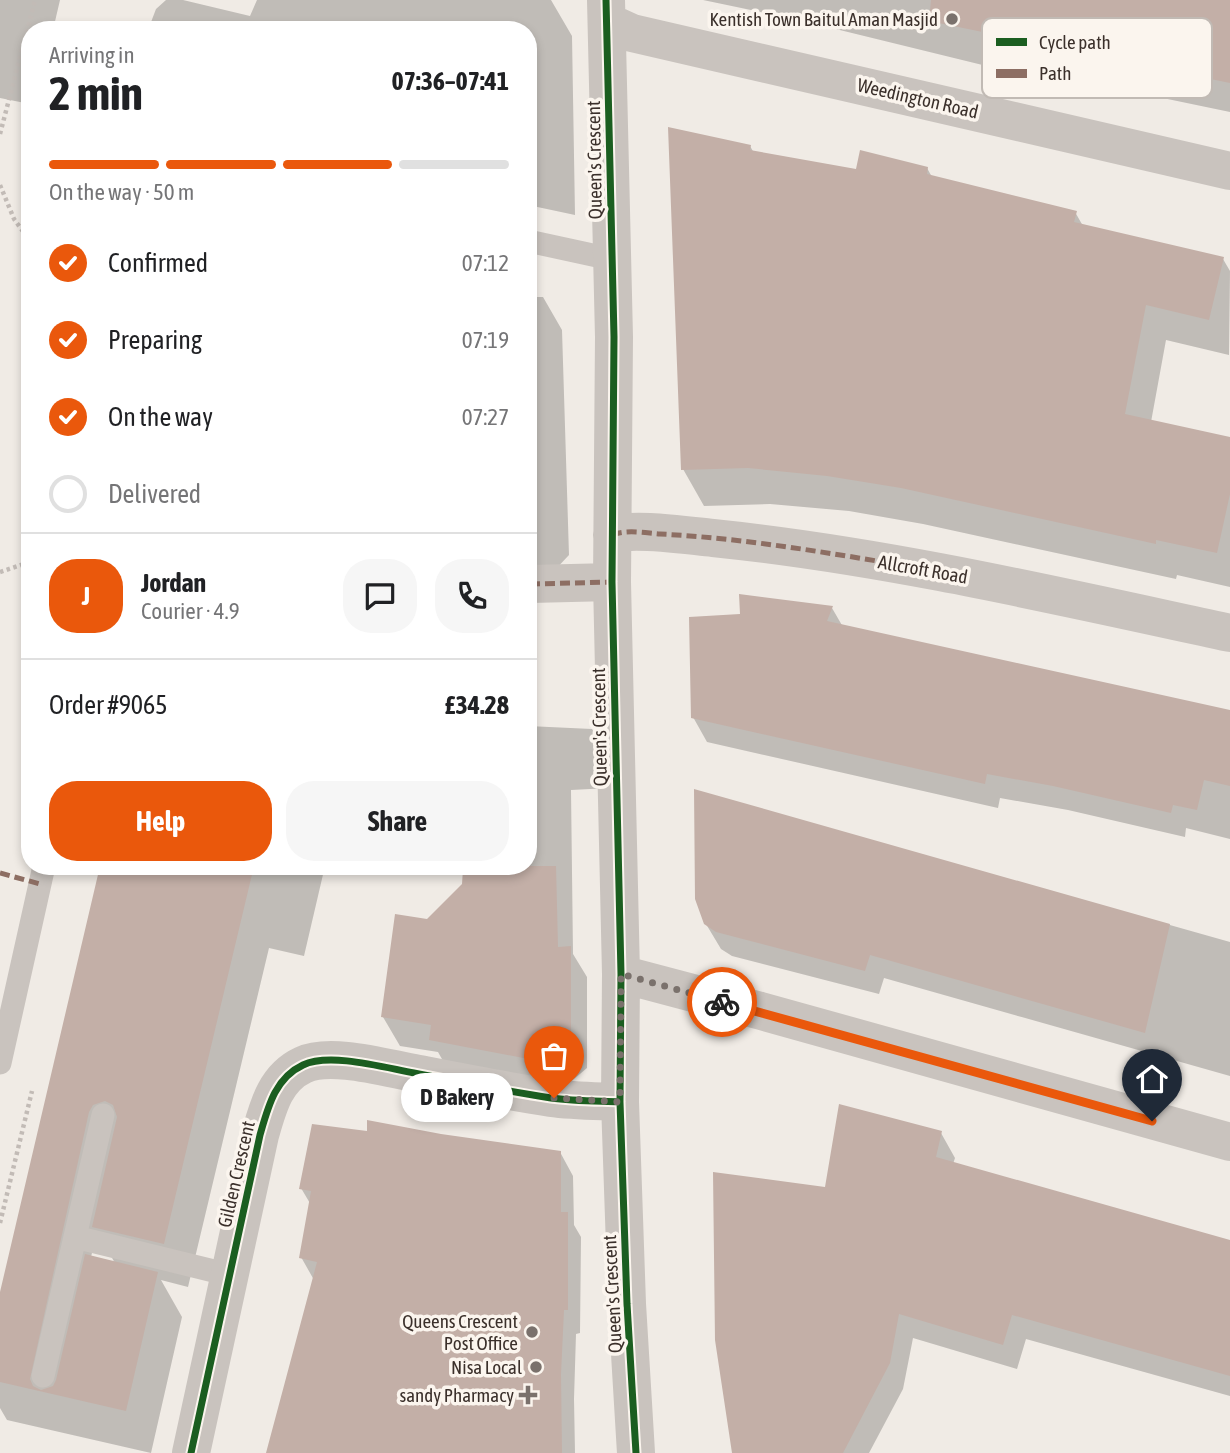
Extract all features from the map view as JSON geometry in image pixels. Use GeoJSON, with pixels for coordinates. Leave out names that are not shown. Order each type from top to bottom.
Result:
{"type":"FeatureCollection","features":[{"type":"Feature","properties":{"kind":"street","name":"Weedington Road"},"geometry":{"type":"LineString","coordinates":[[607,11],[632,33],[1230,171]]}},
{"type":"Feature","properties":{"kind":"street","name":"Queen's Crescent"},"geometry":{"type":"LineString","coordinates":[[607,11],[614,337],[612,582],[621,974],[620,1102],[636,1453]]}},
{"type":"Feature","properties":{"kind":"street","name":"Allcroft Road"},"geometry":{"type":"LineString","coordinates":[[612,535],[628,532],[683,535],[788,546],[964,575],[1230,633]]}},
{"type":"Feature","properties":{"kind":"street"},"geometry":{"type":"LineString","coordinates":[[537,583],[612,582]]}},
{"type":"Feature","properties":{"kind":"street"},"geometry":{"type":"LineString","coordinates":[[621,974],[1230,1142]]}},
{"type":"Feature","properties":{"kind":"street","name":"Gilden Crescent"},"geometry":{"type":"LineString","coordinates":[[191,1453],[270,1102],[277,1086],[304,1065],[324,1060],[554,1098],[620,1102]]}},
{"type":"Feature","properties":{"kind":"lane"},"geometry":{"type":"LineString","coordinates":[[537,242],[611,259]]}},
{"type":"Feature","properties":{"kind":"lane"},"geometry":{"type":"LineString","coordinates":[[0,1063],[42,875]]}},
{"type":"Feature","properties":{"kind":"lane"},"geometry":{"type":"LineString","coordinates":[[43,1376],[103,1115]]}},
{"type":"Feature","properties":{"kind":"lane"},"geometry":{"type":"LineString","coordinates":[[75,1237],[230,1275]]}},
{"type":"Feature","properties":{"kind":"path"},"geometry":{"type":"LineString","coordinates":[[30,21],[35,0]]}},
{"type":"Feature","properties":{"kind":"path"},"geometry":{"type":"LineString","coordinates":[[0,134],[21,54]]}},
{"type":"Feature","properties":{"kind":"path"},"geometry":{"type":"LineString","coordinates":[[0,185],[14,219],[21,229]]}},
{"type":"Feature","properties":{"kind":"path"},"geometry":{"type":"LineString","coordinates":[[0,572],[21,565]]}},
{"type":"Feature","properties":{"kind":"path"},"geometry":{"type":"LineString","coordinates":[[0,1223],[32,1087]]}},
{"type":"Feature","properties":{"kind":"building"},"geometry":{"type":"Polygon","coordinates":[[[931,0],[1230,0],[1230,83],[1212,79],[1212,18],[982,18],[982,32],[929,21],[931,0]]]}},
{"type":"Feature","properties":{"kind":"building"},"geometry":{"type":"Polygon","coordinates":[[[668,127],[751,145],[750,150],[856,169],[860,150],[928,167],[927,174],[1077,211],[1074,222],[1224,257],[1209,320],[1146,305],[1125,414],[1230,437],[1230,494],[1217,553],[1156,540],[1156,544],[901,488],[827,476],[748,468],[681,470],[668,127]]]}},
{"type":"Feature","properties":{"kind":"building"},"geometry":{"type":"Polygon","coordinates":[[[739,594],[833,606],[827,621],[1230,710],[1230,786],[1204,780],[1197,810],[1173,805],[1171,813],[987,774],[985,784],[691,718],[689,617],[740,614],[739,594]]]}},
{"type":"Feature","properties":{"kind":"building"},"geometry":{"type":"Polygon","coordinates":[[[694,789],[1170,924],[1145,1033],[870,955],[865,971],[716,932],[704,924],[695,899],[694,789]]]}},
{"type":"Feature","properties":{"kind":"building"},"geometry":{"type":"Polygon","coordinates":[[[537,866],[556,866],[558,947],[571,946],[571,1039],[544,1062],[429,1040],[431,1025],[381,1017],[395,914],[427,919],[462,884],[463,875],[537,875],[537,866]]]}},
{"type":"Feature","properties":{"kind":"building"},"geometry":{"type":"Polygon","coordinates":[[[98,875],[252,875],[164,1244],[92,1227],[117,1117],[113,1105],[105,1101],[93,1105],[89,1112],[30,1379],[33,1386],[41,1390],[53,1386],[56,1380],[85,1254],[158,1272],[126,1411],[0,1382],[0,1292],[98,875]]]}},
{"type":"Feature","properties":{"kind":"building"},"geometry":{"type":"Polygon","coordinates":[[[839,1104],[942,1131],[936,1157],[1230,1240],[1230,1376],[1012,1315],[1003,1345],[899,1314],[890,1363],[843,1453],[732,1453],[715,1340],[713,1172],[825,1187],[839,1104]]]}},
{"type":"Feature","properties":{"kind":"building"},"geometry":{"type":"Polygon","coordinates":[[[367,1120],[441,1134],[561,1151],[561,1212],[568,1212],[568,1310],[564,1310],[561,1374],[562,1453],[266,1453],[317,1262],[299,1258],[311,1191],[299,1189],[312,1124],[367,1131],[367,1120]]]}},
{"type":"Feature","properties":{"kind":"marked path"},"geometry":{"type":"LineString","coordinates":[[612,535],[636,532],[719,539],[895,564]]}},
{"type":"Feature","properties":{"kind":"marked path"},"geometry":{"type":"LineString","coordinates":[[537,584],[612,582]]}},
{"type":"Feature","properties":{"kind":"marked path"},"geometry":{"type":"LineString","coordinates":[[0,873],[40,884]]}},
{"type":"Feature","properties":{"kind":"cycle path"},"geometry":{"type":"LineString","coordinates":[[606,0],[614,337],[612,582],[621,974],[620,1102],[627,1304],[636,1453]]}},
{"type":"Feature","properties":{"kind":"cycle path"},"geometry":{"type":"LineString","coordinates":[[191,1453],[260,1135],[274,1094],[293,1071],[314,1061],[343,1060],[551,1098],[620,1102]]}},
{"type":"Feature","properties":{"kind":"way so far"},"geometry":{"type":"LineString","coordinates":[[554,1098],[620,1102],[621,974],[722,1002]]}},
{"type":"Feature","properties":{"kind":"place","name":"Kentish Town Baitul Aman Masjid"},"geometry":{"type":"Point","coordinates":[952,19]}},
{"type":"Feature","properties":{"kind":"place","name":"D Bakery"},"geometry":{"type":"Point","coordinates":[554,1098]}},
{"type":"Feature","properties":{"kind":"place","name":"Queens Crescent Post Office"},"geometry":{"type":"Point","coordinates":[532,1332]}},
{"type":"Feature","properties":{"kind":"place","name":"Nisa Local"},"geometry":{"type":"Point","coordinates":[536,1367]}},
{"type":"Feature","properties":{"kind":"place","name":"sandy Pharmacy"},"geometry":{"type":"Point","coordinates":[528,1395]}},
{"type":"Feature","properties":{"kind":"route"},"geometry":{"type":"LineString","coordinates":[[722,1002],[1152,1121]]}}]}
